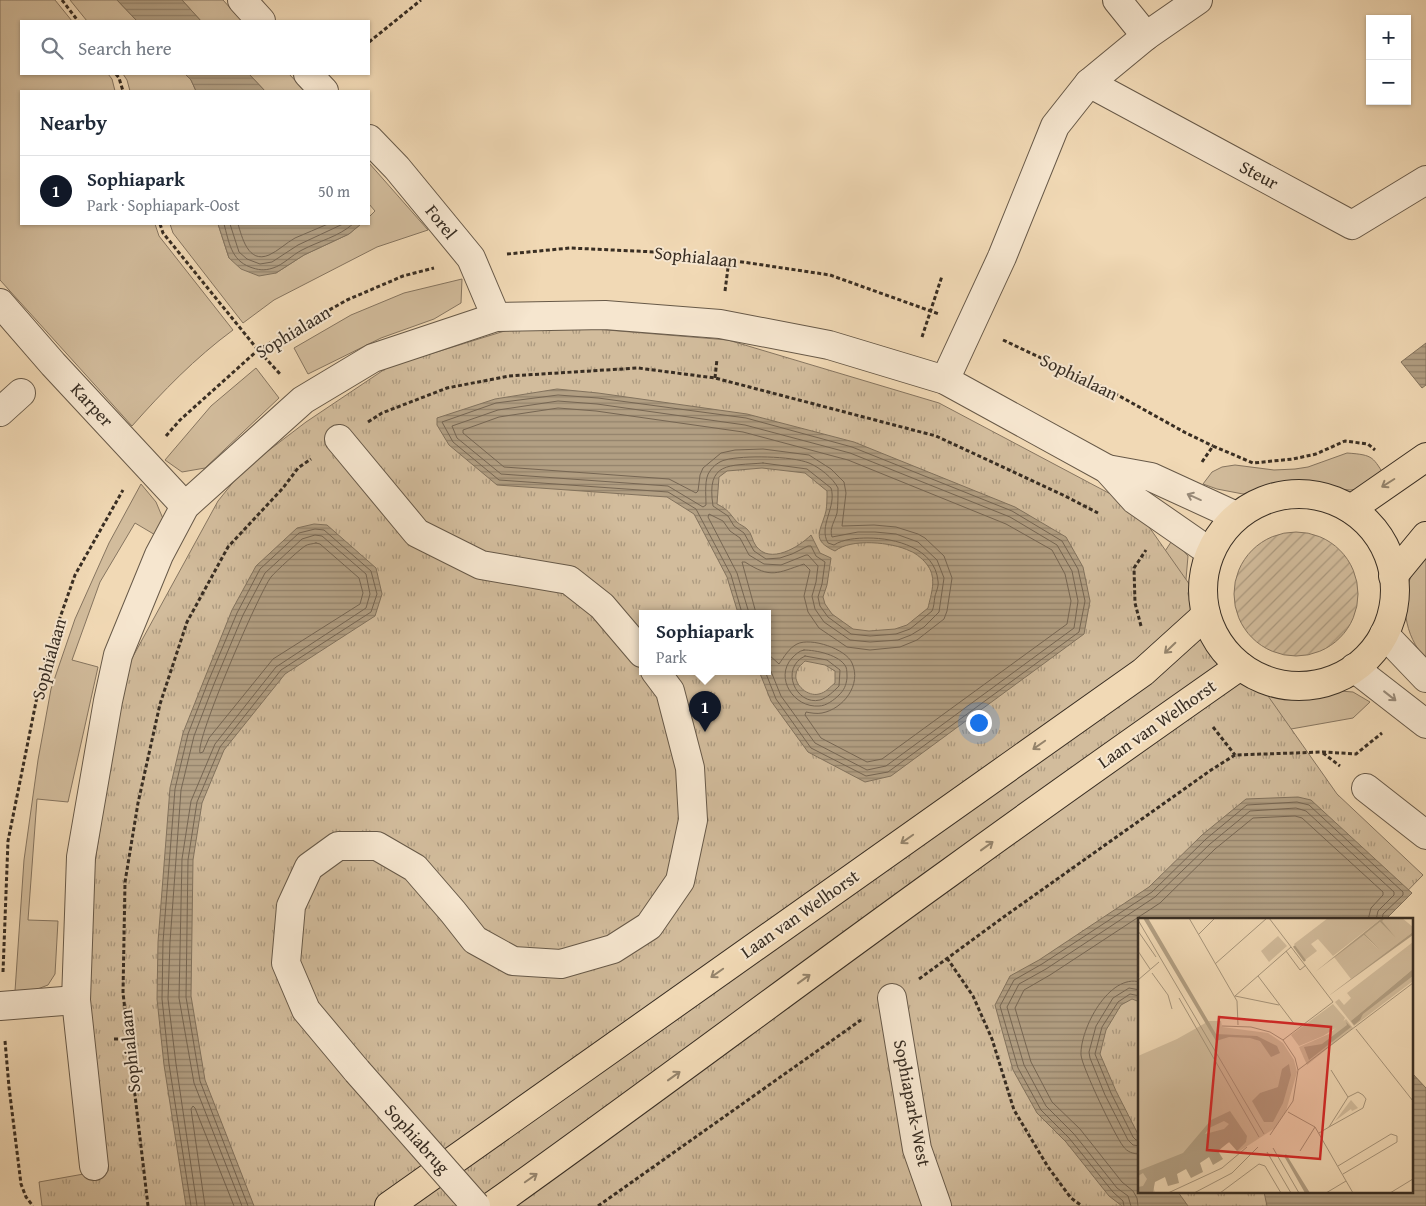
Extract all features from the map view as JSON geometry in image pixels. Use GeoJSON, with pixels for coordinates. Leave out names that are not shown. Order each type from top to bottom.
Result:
{"type":"FeatureCollection","features":[{"type":"Feature","properties":{"kind":"main road"},"geometry":{"type":"LineString","coordinates":[[1351,509],[1426,458]]}},
{"type":"Feature","properties":{"kind":"main road"},"geometry":{"type":"LineString","coordinates":[[1292,494],[1323,497],[1351,509],[1371,527],[1379,538],[1391,562],[1393,576],[1393,606],[1390,620],[1384,634],[1371,653],[1354,668],[1327,682],[1312,685],[1281,685],[1266,681],[1240,666],[1228,656],[1218,643],[1211,630],[1203,599],[1203,583],[1210,552],[1221,532],[1236,516],[1249,507],[1277,496],[1292,494]]}},
{"type":"Feature","properties":{"kind":"main road"},"geometry":{"type":"LineString","coordinates":[[1393,576],[1426,536]]}},
{"type":"Feature","properties":{"kind":"main road","name":"Laan van Welhorst"},"geometry":{"type":"LineString","coordinates":[[388,1206],[1143,672],[1206,615]]}},
{"type":"Feature","properties":{"kind":"main road","name":"Laan van Welhorst"},"geometry":{"type":"LineString","coordinates":[[492,1206],[634,1105],[963,863],[1240,666]]}},
{"type":"Feature","properties":{"kind":"street"},"geometry":{"type":"LineString","coordinates":[[242,0],[260,20]]}},
{"type":"Feature","properties":{"kind":"street"},"geometry":{"type":"LineString","coordinates":[[1117,0],[1146,36]]}},
{"type":"Feature","properties":{"kind":"street"},"geometry":{"type":"LineString","coordinates":[[945,380],[1002,257],[1055,126],[1089,83],[1146,36],[1198,0]]}},
{"type":"Feature","properties":{"kind":"street"},"geometry":{"type":"LineString","coordinates":[[309,75],[323,90]]}},
{"type":"Feature","properties":{"kind":"street","name":"Steur"},"geometry":{"type":"LineString","coordinates":[[1089,83],[1352,225],[1426,180]]}},
{"type":"Feature","properties":{"kind":"street","name":"Forel"},"geometry":{"type":"LineString","coordinates":[[370,139],[397,168],[471,258],[496,318]]}},
{"type":"Feature","properties":{"kind":"street","name":"Karper"},"geometry":{"type":"LineString","coordinates":[[0,303],[185,506]]}},
{"type":"Feature","properties":{"kind":"street"},"geometry":{"type":"LineString","coordinates":[[94,1166],[76,1000],[81,857],[118,655],[159,555],[185,506],[303,400],[373,358],[496,318],[605,315],[720,324],[829,345],[945,380],[1107,469],[1151,477],[1236,516]]}},
{"type":"Feature","properties":{"kind":"street"},"geometry":{"type":"LineString","coordinates":[[0,412],[21,393]]}},
{"type":"Feature","properties":{"kind":"street"},"geometry":{"type":"LineString","coordinates":[[339,439],[418,533],[481,566],[569,580],[602,606],[639,649]]}},
{"type":"Feature","properties":{"kind":"street"},"geometry":{"type":"LineString","coordinates":[[1107,469],[1135,500],[1210,552]]}},
{"type":"Feature","properties":{"kind":"street"},"geometry":{"type":"LineString","coordinates":[[1384,634],[1426,678]]}},
{"type":"Feature","properties":{"kind":"street"},"geometry":{"type":"LineString","coordinates":[[1354,668],[1426,724]]}},
{"type":"Feature","properties":{"kind":"street","name":"Sophiabrug"},"geometry":{"type":"LineString","coordinates":[[476,1206],[306,1010],[286,963],[291,906],[309,867],[338,846],[377,846],[415,868],[475,940],[513,961],[561,964],[613,949],[649,926],[680,881],[693,820],[690,768],[670,690],[658,675]]}},
{"type":"Feature","properties":{"kind":"street"},"geometry":{"type":"LineString","coordinates":[[1366,788],[1426,835]]}},
{"type":"Feature","properties":{"kind":"street","name":"Sophiapark-West"},"geometry":{"type":"LineString","coordinates":[[892,998],[917,1149],[937,1206]]}},
{"type":"Feature","properties":{"kind":"street"},"geometry":{"type":"LineString","coordinates":[[2,1006],[76,1000]]}},
{"type":"Feature","properties":{"kind":"path"},"geometry":{"type":"LineString","coordinates":[[62,0],[77,20]]}},
{"type":"Feature","properties":{"kind":"path"},"geometry":{"type":"LineString","coordinates":[[370,41],[421,0]]}},
{"type":"Feature","properties":{"kind":"path"},"geometry":{"type":"LineString","coordinates":[[117,75],[123,90]]}},
{"type":"Feature","properties":{"kind":"path"},"geometry":{"type":"LineString","coordinates":[[160,225],[163,233],[258,350]]}},
{"type":"Feature","properties":{"kind":"path","name":"Sophialaan"},"geometry":{"type":"LineString","coordinates":[[33,1206],[26,1197],[21,1184],[9,1087],[2,1006],[8,841],[39,687],[56,629],[75,575],[124,488],[180,420],[258,350],[347,300],[403,276],[471,258],[570,248],[656,252],[729,260],[830,275],[971,325],[1105,388],[1213,446]]}},
{"type":"Feature","properties":{"kind":"path"},"geometry":{"type":"LineString","coordinates":[[931,311],[942,276]]}},
{"type":"Feature","properties":{"kind":"path","name":"Sophialaan"},"geometry":{"type":"LineString","coordinates":[[148,1206],[123,993],[125,891],[138,803],[160,704],[188,622],[228,547],[283,488],[298,468],[339,439],[382,413],[448,388],[510,376],[638,368],[714,378],[936,436],[1098,513]]}},
{"type":"Feature","properties":{"kind":"path"},"geometry":{"type":"LineString","coordinates":[[1235,755],[1323,752],[1356,754],[1386,730],[1405,708]]}},
{"type":"Feature","properties":{"kind":"path"},"geometry":{"type":"LineString","coordinates":[[947,958],[973,996],[992,1039],[1014,1110],[1048,1167],[1071,1198],[1082,1206]]}},
{"type":"Feature","properties":{"kind":"green space"},"geometry":{"type":"Polygon","coordinates":[[[0,0],[55,0],[71,20],[20,20],[20,75],[109,75],[115,90],[20,90],[20,225],[155,225],[159,236],[233,330],[180,375],[132,426],[0,280],[0,0]]]}},
{"type":"Feature","properties":{"kind":"green space"},"geometry":{"type":"Polygon","coordinates":[[[70,0],[117,0],[136,20],[86,20],[70,0]]]}},
{"type":"Feature","properties":{"kind":"green space"},"geometry":{"type":"Polygon","coordinates":[[[182,0],[223,0],[241,20],[200,20],[182,0]]]}},
{"type":"Feature","properties":{"kind":"green space"},"geometry":{"type":"Polygon","coordinates":[[[124,75],[186,75],[191,80],[196,90],[130,90],[124,75]]]}},
{"type":"Feature","properties":{"kind":"green space"},"geometry":{"type":"Polygon","coordinates":[[[250,75],[290,75],[304,90],[264,90],[250,75]]]}},
{"type":"Feature","properties":{"kind":"green space"},"geometry":{"type":"Polygon","coordinates":[[[370,164],[428,230],[377,247],[274,300],[243,323],[173,233],[170,225],[218,225],[229,258],[276,273],[304,255],[349,234],[360,225],[370,225],[370,216],[375,211],[370,205],[370,164]]]}},
{"type":"Feature","properties":{"kind":"green space"},"geometry":{"type":"Polygon","coordinates":[[[462,279],[461,303],[434,319],[381,338],[308,374],[294,348],[351,315],[404,293],[462,279]]]}},
{"type":"Feature","properties":{"kind":"green space"},"geometry":{"type":"Polygon","coordinates":[[[511,329],[595,329],[728,340],[939,403],[1135,507],[1337,794],[1423,875],[1381,918],[1138,918],[1138,1194],[1414,1194],[1426,1206],[42,1206],[39,1182],[106,1170],[90,1004],[90,893],[125,671],[218,501],[243,470],[306,422],[388,367],[511,329]]]}},
{"type":"Feature","properties":{"kind":"green space"},"geometry":{"type":"Polygon","coordinates":[[[256,368],[279,398],[205,468],[182,472],[165,460],[211,406],[256,368]]]}},
{"type":"Feature","properties":{"kind":"green space"},"geometry":{"type":"Polygon","coordinates":[[[1347,453],[1372,458],[1387,479],[1372,488],[1335,489],[1308,482],[1288,482],[1243,494],[1203,484],[1212,472],[1222,467],[1235,465],[1274,470],[1295,469],[1308,467],[1347,453]]]}},
{"type":"Feature","properties":{"kind":"green space"},"geometry":{"type":"Polygon","coordinates":[[[141,484],[156,502],[164,521],[157,536],[135,523],[100,582],[72,660],[98,667],[68,802],[37,799],[28,920],[58,921],[55,974],[48,985],[35,990],[15,991],[24,860],[38,760],[51,689],[75,619],[109,543],[141,484]]]}},
{"type":"Feature","properties":{"kind":"green space"},"geometry":{"type":"Polygon","coordinates":[[[1296,532],[1320,537],[1340,550],[1353,570],[1358,594],[1353,618],[1340,638],[1320,651],[1296,656],[1272,651],[1252,638],[1239,618],[1234,594],[1239,570],[1252,550],[1272,537],[1296,532]]]}},
{"type":"Feature","properties":{"kind":"green space"},"geometry":{"type":"Polygon","coordinates":[[[1173,539],[1188,556],[1182,596],[1152,571],[1173,539]]]}},
{"type":"Feature","properties":{"kind":"green space"},"geometry":{"type":"Polygon","coordinates":[[[1426,552],[1426,659],[1413,640],[1406,617],[1405,606],[1406,594],[1413,572],[1426,552]]]}},
{"type":"Feature","properties":{"kind":"green space"},"geometry":{"type":"Polygon","coordinates":[[[1340,691],[1353,692],[1370,702],[1353,718],[1263,734],[1261,695],[1287,699],[1340,691]]]}},
{"type":"Feature","properties":{"kind":"water"},"geometry":{"type":"Polygon","coordinates":[[[117,0],[182,0],[200,20],[136,20],[117,0]]]}},
{"type":"Feature","properties":{"kind":"water"},"geometry":{"type":"Polygon","coordinates":[[[186,75],[250,75],[264,90],[196,90],[191,80],[186,75]]]}},
{"type":"Feature","properties":{"kind":"water"},"geometry":{"type":"Polygon","coordinates":[[[218,225],[360,225],[349,234],[304,255],[276,273],[259,276],[241,269],[229,258],[218,225]]]}},
{"type":"Feature","properties":{"kind":"water"},"geometry":{"type":"Polygon","coordinates":[[[1426,343],[1426,385],[1422,388],[1401,362],[1426,343]]]}},
{"type":"Feature","properties":{"kind":"water"},"geometry":{"type":"Polygon","coordinates":[[[557,389],[747,414],[854,442],[1015,507],[1066,537],[1083,567],[1090,601],[1084,634],[891,776],[865,782],[808,752],[771,701],[761,675],[771,675],[771,610],[737,610],[727,577],[694,514],[667,497],[497,485],[449,445],[437,425],[437,418],[495,399],[557,389]],[[762,468],[727,471],[719,477],[717,504],[727,510],[737,522],[749,531],[756,546],[769,554],[792,549],[811,535],[820,553],[831,558],[827,585],[823,597],[825,604],[832,614],[853,629],[869,631],[895,629],[907,625],[928,608],[933,581],[928,566],[920,557],[912,552],[893,545],[851,544],[835,551],[827,547],[822,543],[819,534],[826,511],[827,491],[805,473],[762,468]],[[805,661],[798,668],[796,674],[799,686],[810,694],[819,694],[835,683],[835,671],[825,665],[805,661]]]}},
{"type":"Feature","properties":{"kind":"water"},"geometry":{"type":"Polygon","coordinates":[[[314,524],[327,525],[376,568],[382,594],[375,616],[285,674],[224,750],[202,803],[193,860],[191,996],[205,1080],[254,1206],[186,1206],[164,1065],[157,999],[158,942],[170,788],[183,733],[232,610],[256,566],[297,528],[314,524]]]}},
{"type":"Feature","properties":{"kind":"water"},"geometry":{"type":"Polygon","coordinates":[[[1298,797],[1311,800],[1412,893],[1387,918],[1138,918],[1138,1001],[1132,999],[1121,1005],[1106,1030],[1100,1054],[1138,1134],[1138,1194],[1179,1194],[1188,1206],[1122,1206],[1109,1196],[1066,1142],[1037,1113],[1013,1070],[995,1005],[1010,976],[1039,960],[1149,887],[1202,835],[1246,799],[1298,797]]]}},
{"type":"Feature","properties":{"kind":"water"},"geometry":{"type":"Polygon","coordinates":[[[1414,1075],[1426,1088],[1426,1206],[1267,1206],[1264,1194],[1414,1194],[1414,1075]]]}},
{"type":"Feature","properties":{"kind":"place","name":"Sophiapark"},"geometry":{"type":"Point","coordinates":[705,732]}}]}
